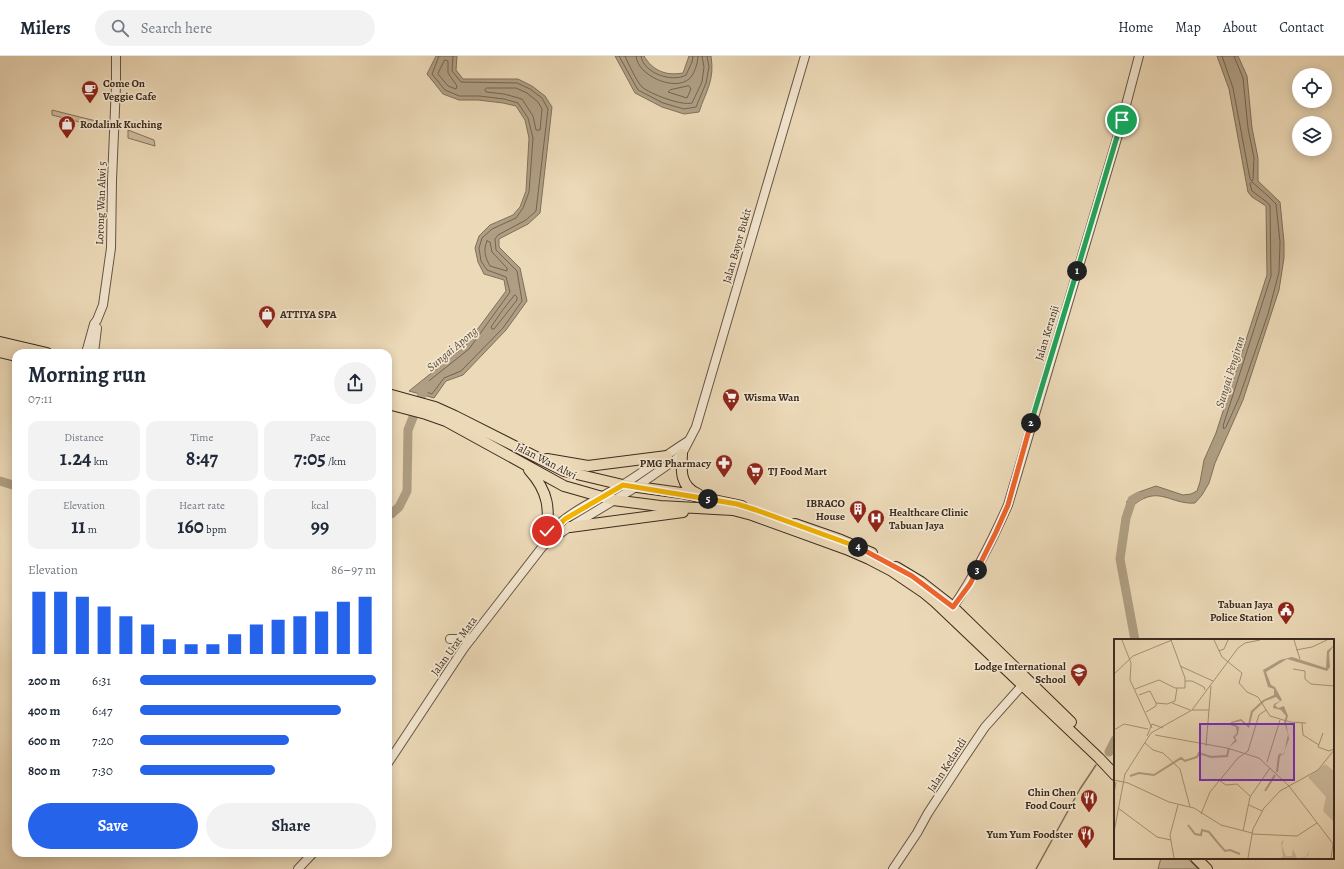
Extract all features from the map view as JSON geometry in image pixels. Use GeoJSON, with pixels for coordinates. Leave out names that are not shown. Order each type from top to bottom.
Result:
{"type":"FeatureCollection","features":[{"type":"Feature","properties":{"kind":"main road"},"geometry":{"type":"LineString","coordinates":[[0,342],[30,349]]}},
{"type":"Feature","properties":{"kind":"main road"},"geometry":{"type":"LineString","coordinates":[[0,352],[12,355]]}},
{"type":"Feature","properties":{"kind":"main road","name":"Jalan Wan Alwi"},"geometry":{"type":"LineString","coordinates":[[392,398],[426,414],[446,421],[564,486],[613,500],[695,509],[733,510],[752,515],[846,549],[892,572],[923,592],[1025,682]]}},
{"type":"Feature","properties":{"kind":"main road","name":"Jalan Wan Alwi"},"geometry":{"type":"LineString","coordinates":[[392,398],[435,407],[564,471],[623,485],[737,504],[856,546],[912,576],[953,607],[1025,682],[1106,760],[1114,773]]}},
{"type":"Feature","properties":{"kind":"main road"},"geometry":{"type":"LineString","coordinates":[[682,454],[682,473],[686,486],[692,492],[717,500]]}},
{"type":"Feature","properties":{"kind":"main road"},"geometry":{"type":"LineString","coordinates":[[532,455],[556,461],[588,466],[667,456]]}},
{"type":"Feature","properties":{"kind":"main road"},"geometry":{"type":"LineString","coordinates":[[523,464],[537,479],[543,488],[547,499],[548,516],[544,542]]}},
{"type":"Feature","properties":{"kind":"main road"},"geometry":{"type":"LineString","coordinates":[[570,527],[695,509]]}},
{"type":"Feature","properties":{"kind":"main road"},"geometry":{"type":"LineString","coordinates":[[1197,859],[1207,869]]}},
{"type":"Feature","properties":{"kind":"main road"},"geometry":{"type":"LineString","coordinates":[[1206,859],[1216,869]]}},
{"type":"Feature","properties":{"kind":"street","name":"Lorong Wan Alwi 5"},"geometry":{"type":"LineString","coordinates":[[87,349],[94,324],[103,305],[111,248],[116,56]]}},
{"type":"Feature","properties":{"kind":"street","name":"Jalan Bayor Bukit"},"geometry":{"type":"LineString","coordinates":[[682,454],[696,427],[805,56]]}},
{"type":"Feature","properties":{"kind":"street","name":"Jalan Keranji"},"geometry":{"type":"LineString","coordinates":[[953,607],[970,584],[1008,505],[1118,134],[1139,56]]}},
{"type":"Feature","properties":{"kind":"street","name":"Lorong Wan Alwi 5"},"geometry":{"type":"LineString","coordinates":[[95,349],[98,325],[97,320]]}},
{"type":"Feature","properties":{"kind":"street"},"geometry":{"type":"LineString","coordinates":[[544,542],[565,519],[600,497],[623,485],[688,441]]}},
{"type":"Feature","properties":{"kind":"street"},"geometry":{"type":"LineString","coordinates":[[544,542],[636,487],[682,454]]}},
{"type":"Feature","properties":{"kind":"street","name":"Jalan Urat Mata"},"geometry":{"type":"LineString","coordinates":[[392,757],[464,648],[544,542]]}},
{"type":"Feature","properties":{"kind":"street"},"geometry":{"type":"LineString","coordinates":[[450,639],[462,640],[472,638]]}},
{"type":"Feature","properties":{"kind":"street","name":"Jalan Kedandi"},"geometry":{"type":"LineString","coordinates":[[893,869],[985,727],[1025,682]]}},
{"type":"Feature","properties":{"kind":"street"},"geometry":{"type":"LineString","coordinates":[[298,869],[309,857]]}},
{"type":"Feature","properties":{"kind":"shaded area"},"geometry":{"type":"Polygon","coordinates":[[[52,110],[96,121],[95,126],[52,115],[52,110]]]}},
{"type":"Feature","properties":{"kind":"shaded area"},"geometry":{"type":"Polygon","coordinates":[[[128,130],[154,140],[155,146],[128,138],[128,130]]]}},
{"type":"Feature","properties":{"kind":"shaded area"},"geometry":{"type":"Polygon","coordinates":[[[1161,859],[1188,859],[1198,869],[1158,869],[1161,859]]]}},
{"type":"Feature","properties":{"kind":"water"},"geometry":{"type":"Polygon","coordinates":[[[436,56],[457,56],[456,70],[463,79],[518,79],[532,86],[545,96],[552,107],[540,213],[528,224],[499,239],[499,247],[520,268],[527,301],[506,330],[463,375],[446,381],[434,398],[409,391],[465,346],[506,291],[504,280],[484,274],[478,262],[475,248],[479,236],[490,225],[513,215],[520,207],[526,191],[529,138],[525,120],[516,106],[478,100],[459,100],[443,94],[427,74],[436,56]]]}},
{"type":"Feature","properties":{"kind":"water"},"geometry":{"type":"Polygon","coordinates":[[[615,56],[644,56],[656,69],[666,73],[677,74],[683,73],[689,56],[711,56],[711,79],[699,112],[684,114],[662,107],[635,93],[615,56]]]}},
{"type":"Feature","properties":{"kind":"water"},"geometry":{"type":"Polygon","coordinates":[[[1217,56],[1238,56],[1247,76],[1252,128],[1258,158],[1258,181],[1280,202],[1284,258],[1279,290],[1243,400],[1215,463],[1209,483],[1202,495],[1195,503],[1187,503],[1165,497],[1151,496],[1135,504],[1126,502],[1139,492],[1156,486],[1183,495],[1191,494],[1197,491],[1204,460],[1216,433],[1267,275],[1266,206],[1252,197],[1248,192],[1229,89],[1217,56]]]}},
{"type":"Feature","properties":{"kind":"waterway","name":"Sungai Apong"},"geometry":{"type":"LineString","coordinates":[[392,513],[399,507],[407,491],[408,430],[425,387],[428,385]]}},
{"type":"Feature","properties":{"kind":"waterway","name":"Sungai Apong"},"geometry":{"type":"LineString","coordinates":[[0,481],[12,485]]}},
{"type":"Feature","properties":{"kind":"waterway","name":"Sungai Pengiran"},"geometry":{"type":"LineString","coordinates":[[1135,639],[1120,559],[1126,518],[1132,500],[1139,496]]}},
{"type":"Feature","properties":{"kind":"waterway","name":"Sungai Pengiran"},"geometry":{"type":"LineString","coordinates":[[1109,752],[1114,742]]}},
{"type":"Feature","properties":{"kind":"waterway"},"geometry":{"type":"LineString","coordinates":[[1036,869],[1080,789],[1096,765]]}},
{"type":"Feature","properties":{"kind":"place","name":"Come On Veggie Cafe"},"geometry":{"type":"Point","coordinates":[90,104]}},
{"type":"Feature","properties":{"kind":"place","name":"Rodalink Kuching"},"geometry":{"type":"Point","coordinates":[67,139]}},
{"type":"Feature","properties":{"kind":"place","name":"ATTIYA SPA"},"geometry":{"type":"Point","coordinates":[267,329]}},
{"type":"Feature","properties":{"kind":"place","name":"Wisma Wan"},"geometry":{"type":"Point","coordinates":[731,412]}},
{"type":"Feature","properties":{"kind":"place","name":"PMG Pharmacy"},"geometry":{"type":"Point","coordinates":[724,478]}},
{"type":"Feature","properties":{"kind":"place","name":"TJ Food Mart"},"geometry":{"type":"Point","coordinates":[755,486]}},
{"type":"Feature","properties":{"kind":"place","name":"IBRACO House"},"geometry":{"type":"Point","coordinates":[858,524]}},
{"type":"Feature","properties":{"kind":"place","name":"Healthcare Clinic Tabuan Jaya"},"geometry":{"type":"Point","coordinates":[876,533]}},
{"type":"Feature","properties":{"kind":"place","name":"Tabuan Jaya Police Station"},"geometry":{"type":"Point","coordinates":[1286,625]}},
{"type":"Feature","properties":{"kind":"place","name":"Lodge International School"},"geometry":{"type":"Point","coordinates":[1079,687]}},
{"type":"Feature","properties":{"kind":"place","name":"Chin Chen Food Court"},"geometry":{"type":"Point","coordinates":[1089,813]}},
{"type":"Feature","properties":{"kind":"place","name":"Yum Yum Foodster"},"geometry":{"type":"Point","coordinates":[1086,849]}},
{"type":"Feature","properties":{"kind":"route"},"geometry":{"type":"LineString","coordinates":[[547,531],[546,538],[565,519],[600,497],[623,485],[681,493],[737,504],[856,546],[912,576],[953,607],[970,584],[1008,505],[1122,120]]}}]}
